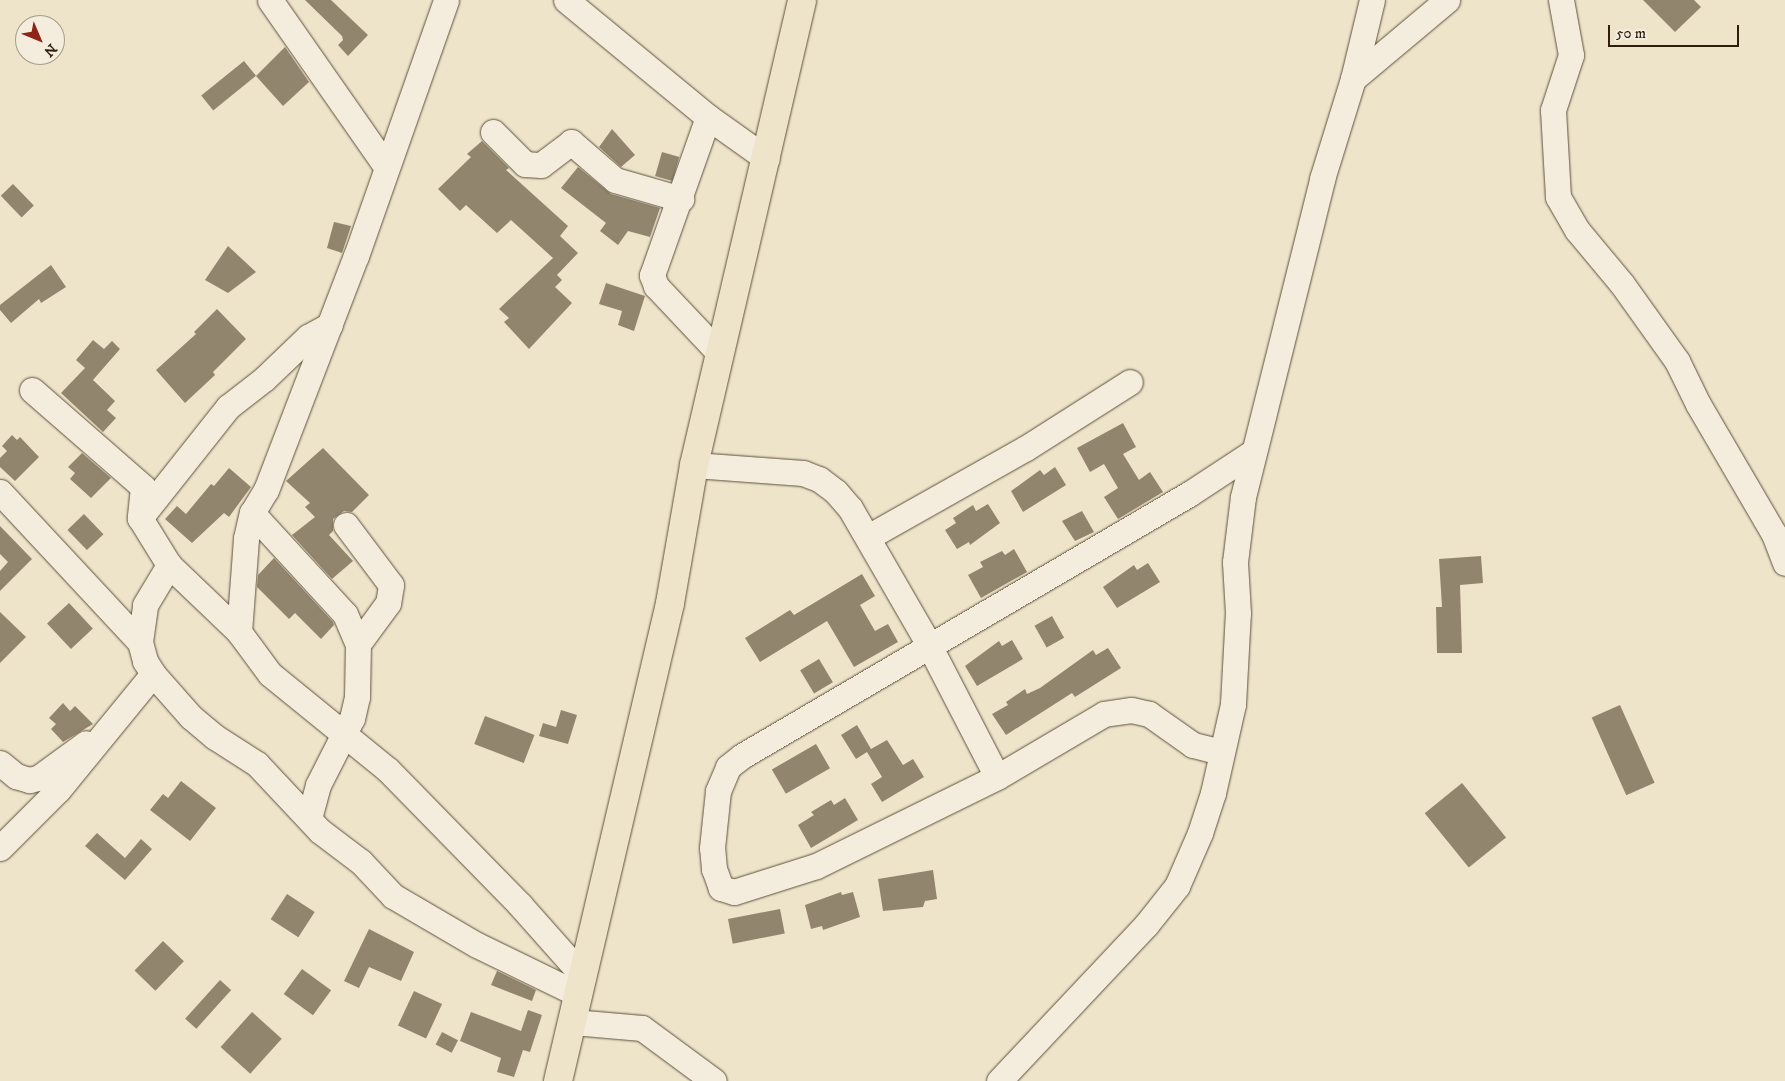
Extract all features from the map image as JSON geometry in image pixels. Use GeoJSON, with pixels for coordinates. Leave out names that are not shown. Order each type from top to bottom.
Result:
{"type":"FeatureCollection","features":[{"type":"Feature","properties":{"kind":"main road"},"geometry":{"type":"LineString","coordinates":[[558,1081],[670,603],[694,465],[767,159],[802,0]]}},
{"type":"Feature","properties":{"kind":"street"},"geometry":{"type":"LineString","coordinates":[[270,0],[386,166]]}},
{"type":"Feature","properties":{"kind":"street"},"geometry":{"type":"LineString","coordinates":[[239,632],[246,538],[252,513],[266,490],[330,326],[446,0]]}},
{"type":"Feature","properties":{"kind":"street"},"geometry":{"type":"LineString","coordinates":[[566,0],[708,117],[767,159]]}},
{"type":"Feature","properties":{"kind":"street"},"geometry":{"type":"LineString","coordinates":[[999,1081],[1146,925],[1177,886],[1200,833],[1213,793],[1234,696],[1238,613],[1235,562],[1253,452],[1322,179],[1353,79],[1372,0]]}},
{"type":"Feature","properties":{"kind":"street"},"geometry":{"type":"LineString","coordinates":[[1353,79],[1447,0]]}},
{"type":"Feature","properties":{"kind":"street"},"geometry":{"type":"LineString","coordinates":[[1561,0],[1571,55],[1554,110],[1558,197],[1576,230],[1622,284],[1677,361],[1698,404],[1774,534],[1785,563]]}},
{"type":"Feature","properties":{"kind":"street"},"geometry":{"type":"LineString","coordinates":[[708,117],[681,199],[652,275],[656,286],[720,354]]}},
{"type":"Feature","properties":{"kind":"street"},"geometry":{"type":"LineString","coordinates":[[493,132],[525,164],[541,165],[568,143],[573,143],[615,180],[681,199]]}},
{"type":"Feature","properties":{"kind":"street"},"geometry":{"type":"LineString","coordinates":[[140,518],[228,407],[264,379],[308,338],[330,326]]}},
{"type":"Feature","properties":{"kind":"street"},"geometry":{"type":"LineString","coordinates":[[868,538],[1026,448],[1130,382]]}},
{"type":"Feature","properties":{"kind":"street"},"geometry":{"type":"LineString","coordinates":[[32,390],[143,487],[140,518],[169,565],[239,632],[258,661],[283,687],[388,770],[457,840],[580,985]]}},
{"type":"Feature","properties":{"kind":"street"},"geometry":{"type":"LineString","coordinates":[[1221,752],[1193,745],[1149,714],[1131,710],[1104,714],[997,777],[816,866],[734,892],[721,888],[718,882],[712,848],[718,790],[728,767],[929,644],[1181,499],[1253,452]]}},
{"type":"Feature","properties":{"kind":"street"},"geometry":{"type":"LineString","coordinates":[[694,465],[803,473],[819,479],[850,508],[929,644],[997,777]]}},
{"type":"Feature","properties":{"kind":"street"},"geometry":{"type":"LineString","coordinates":[[0,492],[140,642]]}},
{"type":"Feature","properties":{"kind":"street"},"geometry":{"type":"LineString","coordinates":[[252,513],[345,614],[358,644],[357,697],[352,718],[318,785],[309,819]]}},
{"type":"Feature","properties":{"kind":"street"},"geometry":{"type":"LineString","coordinates":[[346,525],[391,585],[388,604],[358,644]]}},
{"type":"Feature","properties":{"kind":"street"},"geometry":{"type":"LineString","coordinates":[[169,565],[145,605],[140,642],[145,661],[152,674],[197,722],[257,764],[309,819],[409,908],[477,945],[580,985]]}},
{"type":"Feature","properties":{"kind":"street"},"geometry":{"type":"LineString","coordinates":[[0,848],[58,790],[152,674]]}},
{"type":"Feature","properties":{"kind":"street"},"geometry":{"type":"LineString","coordinates":[[0,763],[22,779],[38,778],[109,728]]}},
{"type":"Feature","properties":{"kind":"street"},"geometry":{"type":"LineString","coordinates":[[573,1022],[642,1028],[714,1081]]}},
{"type":"Feature","properties":{"kind":"building"},"geometry":{"type":"Polygon","coordinates":[[[305,0],[331,0],[368,35],[348,56],[338,45],[343,40],[342,36],[305,0]]]}},
{"type":"Feature","properties":{"kind":"building"},"geometry":{"type":"Polygon","coordinates":[[[1643,0],[1694,0],[1701,7],[1675,32],[1643,0]]]}},
{"type":"Feature","properties":{"kind":"building"},"geometry":{"type":"Polygon","coordinates":[[[285,47],[309,82],[283,106],[256,76],[285,47]]]}},
{"type":"Feature","properties":{"kind":"building"},"geometry":{"type":"Polygon","coordinates":[[[244,61],[256,76],[213,110],[201,96],[244,61]]]}},
{"type":"Feature","properties":{"kind":"building"},"geometry":{"type":"Polygon","coordinates":[[[612,129],[635,155],[621,167],[599,147],[612,129]]]}},
{"type":"Feature","properties":{"kind":"building"},"geometry":{"type":"Polygon","coordinates":[[[482,141],[509,168],[506,170],[568,226],[560,236],[578,253],[557,275],[562,280],[555,287],[572,303],[529,349],[504,322],[509,318],[499,309],[553,258],[511,220],[497,233],[466,205],[460,211],[438,189],[471,157],[467,154],[482,141]]]}},
{"type":"Feature","properties":{"kind":"building"},"geometry":{"type":"Polygon","coordinates":[[[662,152],[679,157],[672,181],[655,176],[662,152]]]}},
{"type":"Feature","properties":{"kind":"building"},"geometry":{"type":"Polygon","coordinates":[[[578,167],[611,194],[660,208],[650,237],[628,231],[618,245],[600,231],[606,223],[561,188],[578,167]]]}},
{"type":"Feature","properties":{"kind":"building"},"geometry":{"type":"Polygon","coordinates":[[[13,184],[34,206],[22,217],[1,196],[13,184]]]}},
{"type":"Feature","properties":{"kind":"building"},"geometry":{"type":"Polygon","coordinates":[[[334,222],[351,226],[342,253],[327,248],[334,222]]]}},
{"type":"Feature","properties":{"kind":"building"},"geometry":{"type":"Polygon","coordinates":[[[228,246],[256,272],[228,293],[205,280],[228,246]]]}},
{"type":"Feature","properties":{"kind":"building"},"geometry":{"type":"Polygon","coordinates":[[[51,265],[66,287],[41,303],[39,299],[11,323],[0,310],[0,305],[51,265]]]}},
{"type":"Feature","properties":{"kind":"building"},"geometry":{"type":"Polygon","coordinates":[[[606,283],[645,296],[634,331],[618,325],[622,311],[599,304],[606,283]]]}},
{"type":"Feature","properties":{"kind":"building"},"geometry":{"type":"Polygon","coordinates":[[[217,309],[246,339],[213,372],[215,375],[185,403],[156,370],[196,334],[194,332],[217,309]]]}},
{"type":"Feature","properties":{"kind":"building"},"geometry":{"type":"Polygon","coordinates":[[[93,340],[104,349],[112,341],[120,349],[93,380],[115,401],[107,410],[116,418],[103,432],[61,393],[85,368],[76,360],[93,340]]]}},
{"type":"Feature","properties":{"kind":"building"},"geometry":{"type":"Polygon","coordinates":[[[1123,423],[1136,447],[1123,454],[1139,480],[1150,472],[1163,492],[1118,519],[1104,497],[1118,488],[1104,464],[1090,472],[1077,448],[1123,423]]]}},
{"type":"Feature","properties":{"kind":"building"},"geometry":{"type":"Polygon","coordinates":[[[12,435],[17,440],[20,437],[39,457],[15,481],[0,467],[0,458],[7,451],[2,446],[12,435]]]}},
{"type":"Feature","properties":{"kind":"building"},"geometry":{"type":"Polygon","coordinates":[[[323,448],[369,495],[352,512],[344,511],[333,519],[333,531],[329,535],[353,561],[332,579],[292,535],[315,517],[305,507],[310,503],[286,481],[323,448]]]}},
{"type":"Feature","properties":{"kind":"building"},"geometry":{"type":"Polygon","coordinates":[[[82,453],[111,478],[91,498],[70,479],[75,473],[68,467],[82,453]]]}},
{"type":"Feature","properties":{"kind":"building"},"geometry":{"type":"Polygon","coordinates":[[[1055,467],[1066,485],[1023,512],[1011,491],[1040,470],[1044,475],[1055,467]]]}},
{"type":"Feature","properties":{"kind":"building"},"geometry":{"type":"Polygon","coordinates":[[[229,468],[251,487],[229,517],[224,513],[192,543],[165,519],[177,506],[186,514],[211,484],[214,486],[229,468]]]}},
{"type":"Feature","properties":{"kind":"building"},"geometry":{"type":"Polygon","coordinates":[[[988,504],[1000,523],[970,545],[969,542],[957,549],[945,530],[956,523],[953,518],[973,505],[976,511],[988,504]]]}},
{"type":"Feature","properties":{"kind":"building"},"geometry":{"type":"Polygon","coordinates":[[[1082,511],[1094,532],[1075,541],[1062,521],[1082,511]]]}},
{"type":"Feature","properties":{"kind":"building"},"geometry":{"type":"Polygon","coordinates":[[[84,514],[103,534],[87,550],[67,530],[84,514]]]}},
{"type":"Feature","properties":{"kind":"building"},"geometry":{"type":"Polygon","coordinates":[[[0,526],[32,559],[0,591],[0,571],[8,562],[0,554],[0,526]]]}},
{"type":"Feature","properties":{"kind":"building"},"geometry":{"type":"Polygon","coordinates":[[[1014,549],[1027,572],[981,598],[968,575],[983,567],[980,562],[1002,551],[1005,555],[1014,549]]]}},
{"type":"Feature","properties":{"kind":"building"},"geometry":{"type":"Polygon","coordinates":[[[1481,556],[1483,583],[1460,585],[1462,653],[1437,653],[1436,607],[1442,607],[1439,559],[1481,556]]]}},
{"type":"Feature","properties":{"kind":"building"},"geometry":{"type":"Polygon","coordinates":[[[274,558],[333,622],[334,625],[321,639],[295,613],[289,619],[257,587],[258,575],[274,558]]]}},
{"type":"Feature","properties":{"kind":"building"},"geometry":{"type":"Polygon","coordinates":[[[1148,563],[1160,582],[1117,608],[1103,587],[1134,565],[1137,570],[1148,563]]]}},
{"type":"Feature","properties":{"kind":"building"},"geometry":{"type":"Polygon","coordinates":[[[862,574],[875,596],[860,605],[875,631],[888,624],[898,642],[854,667],[827,621],[760,662],[745,638],[790,610],[794,615],[862,574]]]}},
{"type":"Feature","properties":{"kind":"building"},"geometry":{"type":"Polygon","coordinates":[[[69,603],[93,629],[71,649],[47,623],[69,603]]]}},
{"type":"Feature","properties":{"kind":"building"},"geometry":{"type":"Polygon","coordinates":[[[0,612],[26,637],[0,663],[0,612]]]}},
{"type":"Feature","properties":{"kind":"building"},"geometry":{"type":"Polygon","coordinates":[[[1052,616],[1064,638],[1047,648],[1035,626],[1052,616]]]}},
{"type":"Feature","properties":{"kind":"building"},"geometry":{"type":"Polygon","coordinates":[[[1012,640],[1023,659],[977,686],[965,666],[999,641],[1002,646],[1012,640]]]}},
{"type":"Feature","properties":{"kind":"building"},"geometry":{"type":"Polygon","coordinates":[[[1108,648],[1121,668],[1075,697],[1072,693],[1006,735],[992,714],[1008,705],[1006,702],[1025,689],[1027,694],[1040,688],[1093,650],[1096,655],[1108,648]]]}},
{"type":"Feature","properties":{"kind":"building"},"geometry":{"type":"Polygon","coordinates":[[[819,659],[833,682],[814,693],[800,670],[819,659]]]}},
{"type":"Feature","properties":{"kind":"building"},"geometry":{"type":"Polygon","coordinates":[[[63,703],[70,711],[75,706],[93,724],[63,742],[51,729],[56,724],[49,718],[63,703]]]}},
{"type":"Feature","properties":{"kind":"building"},"geometry":{"type":"Polygon","coordinates":[[[1620,705],[1655,783],[1626,795],[1592,718],[1620,705]]]}},
{"type":"Feature","properties":{"kind":"building"},"geometry":{"type":"Polygon","coordinates":[[[561,710],[577,715],[568,744],[539,736],[543,723],[556,727],[561,710]]]}},
{"type":"Feature","properties":{"kind":"building"},"geometry":{"type":"Polygon","coordinates":[[[485,716],[534,735],[524,763],[474,744],[485,716]]]}},
{"type":"Feature","properties":{"kind":"building"},"geometry":{"type":"Polygon","coordinates":[[[857,725],[871,749],[887,740],[903,765],[913,759],[924,777],[882,802],[871,784],[882,777],[867,752],[856,759],[841,735],[857,725]]]}},
{"type":"Feature","properties":{"kind":"building"},"geometry":{"type":"Polygon","coordinates":[[[816,744],[830,768],[786,794],[772,770],[816,744]]]}},
{"type":"Feature","properties":{"kind":"building"},"geometry":{"type":"Polygon","coordinates":[[[181,781],[216,808],[190,841],[150,810],[163,794],[168,798],[181,781]]]}},
{"type":"Feature","properties":{"kind":"building"},"geometry":{"type":"Polygon","coordinates":[[[1462,783],[1506,837],[1469,868],[1425,813],[1462,783]]]}},
{"type":"Feature","properties":{"kind":"building"},"geometry":{"type":"Polygon","coordinates":[[[845,798],[858,820],[811,848],[798,825],[814,815],[811,812],[831,800],[834,805],[845,798]]]}},
{"type":"Feature","properties":{"kind":"building"},"geometry":{"type":"Polygon","coordinates":[[[97,833],[125,858],[141,839],[152,849],[125,880],[85,846],[97,833]]]}},
{"type":"Feature","properties":{"kind":"building"},"geometry":{"type":"Polygon","coordinates":[[[933,870],[937,899],[925,901],[923,907],[883,911],[878,879],[933,870]]]}},
{"type":"Feature","properties":{"kind":"building"},"geometry":{"type":"Polygon","coordinates":[[[841,892],[842,895],[853,892],[860,917],[823,930],[822,926],[811,929],[805,905],[841,892]]]}},
{"type":"Feature","properties":{"kind":"building"},"geometry":{"type":"Polygon","coordinates":[[[287,894],[315,912],[298,937],[271,919],[287,894]]]}},
{"type":"Feature","properties":{"kind":"building"},"geometry":{"type":"Polygon","coordinates":[[[780,909],[785,934],[733,944],[728,919],[780,909]]]}},
{"type":"Feature","properties":{"kind":"building"},"geometry":{"type":"Polygon","coordinates":[[[369,929],[414,952],[401,981],[369,967],[359,988],[344,981],[369,929]]]}},
{"type":"Feature","properties":{"kind":"building"},"geometry":{"type":"Polygon","coordinates":[[[163,941],[184,961],[155,991],[135,970],[163,941]]]}},
{"type":"Feature","properties":{"kind":"building"},"geometry":{"type":"Polygon","coordinates":[[[302,969],[331,990],[313,1015],[284,994],[302,969]]]}},
{"type":"Feature","properties":{"kind":"building"},"geometry":{"type":"Polygon","coordinates":[[[497,971],[536,990],[532,1001],[491,985],[497,971]]]}},
{"type":"Feature","properties":{"kind":"building"},"geometry":{"type":"Polygon","coordinates":[[[220,980],[231,990],[196,1029],[185,1019],[220,980]]]}},
{"type":"Feature","properties":{"kind":"building"},"geometry":{"type":"Polygon","coordinates":[[[414,991],[442,1004],[426,1039],[398,1025],[414,991]]]}},
{"type":"Feature","properties":{"kind":"building"},"geometry":{"type":"Polygon","coordinates":[[[528,1010],[542,1015],[530,1052],[523,1050],[514,1077],[497,1072],[501,1058],[460,1041],[471,1012],[521,1031],[528,1010]]]}},
{"type":"Feature","properties":{"kind":"building"},"geometry":{"type":"Polygon","coordinates":[[[252,1012],[282,1039],[250,1074],[221,1047],[252,1012]]]}},
{"type":"Feature","properties":{"kind":"building"},"geometry":{"type":"Polygon","coordinates":[[[442,1032],[458,1040],[452,1053],[436,1044],[442,1032]]]}}]}
